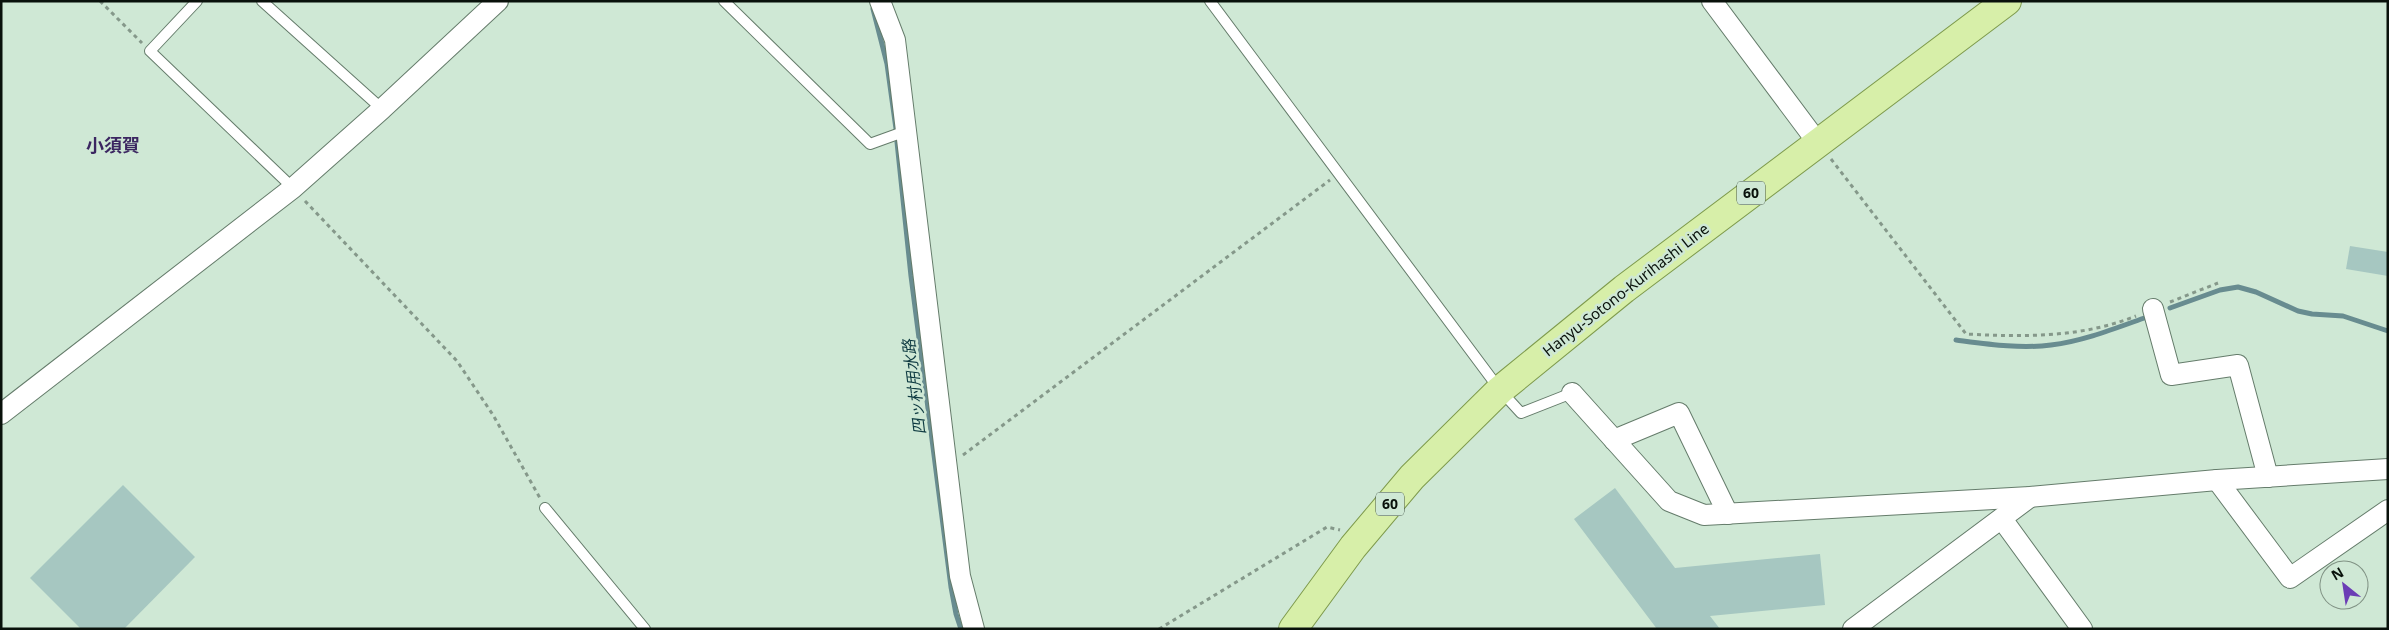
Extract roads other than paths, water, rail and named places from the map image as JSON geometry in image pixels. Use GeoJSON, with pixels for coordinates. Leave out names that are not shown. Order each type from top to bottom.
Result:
{"type":"FeatureCollection","features":[{"type":"Feature","properties":{"kind":"main road","name":"Hanyu-Sotono-Kurihashi Line"},"geometry":{"type":"LineString","coordinates":[[1293,629],[1362,536],[1412,477],[1500,390],[1624,289],[2006,1]]}},
{"type":"Feature","properties":{"kind":"street"},"geometry":{"type":"LineString","coordinates":[[1,414],[293,188],[382,109],[498,1]]}},
{"type":"Feature","properties":{"kind":"street"},"geometry":{"type":"LineString","coordinates":[[880,1],[895,40],[960,576],[974,629]]}},
{"type":"Feature","properties":{"kind":"street"},"geometry":{"type":"LineString","coordinates":[[1712,1],[1818,143]]}},
{"type":"Feature","properties":{"kind":"street"},"geometry":{"type":"LineString","coordinates":[[2153,309],[2171,375],[2238,365],[2268,477]]}},
{"type":"Feature","properties":{"kind":"street"},"geometry":{"type":"LineString","coordinates":[[1572,394],[1669,501],[1704,516],[2030,497],[2217,480],[2388,469]]}},
{"type":"Feature","properties":{"kind":"street"},"geometry":{"type":"LineString","coordinates":[[1614,440],[1679,413],[1728,514]]}},
{"type":"Feature","properties":{"kind":"street"},"geometry":{"type":"LineString","coordinates":[[2217,480],[2290,578],[2388,510]]}},
{"type":"Feature","properties":{"kind":"street"},"geometry":{"type":"LineString","coordinates":[[1853,629],[2030,497]]}},
{"type":"Feature","properties":{"kind":"street"},"geometry":{"type":"LineString","coordinates":[[2002,519],[2082,629]]}},
{"type":"Feature","properties":{"kind":"lane"},"geometry":{"type":"LineString","coordinates":[[197,1],[150,51],[293,188]]}},
{"type":"Feature","properties":{"kind":"lane"},"geometry":{"type":"LineString","coordinates":[[262,1],[382,109]]}},
{"type":"Feature","properties":{"kind":"lane"},"geometry":{"type":"LineString","coordinates":[[724,1],[870,144],[906,131]]}},
{"type":"Feature","properties":{"kind":"lane"},"geometry":{"type":"LineString","coordinates":[[1210,1],[1340,172],[1500,390],[1521,413],[1572,394]]}},
{"type":"Feature","properties":{"kind":"lane"},"geometry":{"type":"LineString","coordinates":[[545,508],[645,629]]}},
{"type":"Feature","properties":{"kind":"waterway","name":"四ッ村用水路"},"geometry":{"type":"LineString","coordinates":[[873,9],[887,64],[896,129]]}},
{"type":"Feature","properties":{"kind":"waterway","name":"四ッ村用水路"},"geometry":{"type":"LineString","coordinates":[[897,142],[911,276],[951,587],[961,629]]}},
{"type":"Feature","properties":{"kind":"waterway"},"geometry":{"type":"LineString","coordinates":[[2170,308],[2220,290],[2238,287],[2256,292],[2298,311],[2343,316],[2388,331]]}},
{"type":"Feature","properties":{"kind":"waterway"},"geometry":{"type":"LineString","coordinates":[[1956,340],[2015,346],[2051,345],[2088,337],[2147,317]]}},
{"type":"Feature","properties":{"kind":"district","name":"小須賀"},"geometry":{"type":"Point","coordinates":[113,146]}}]}
